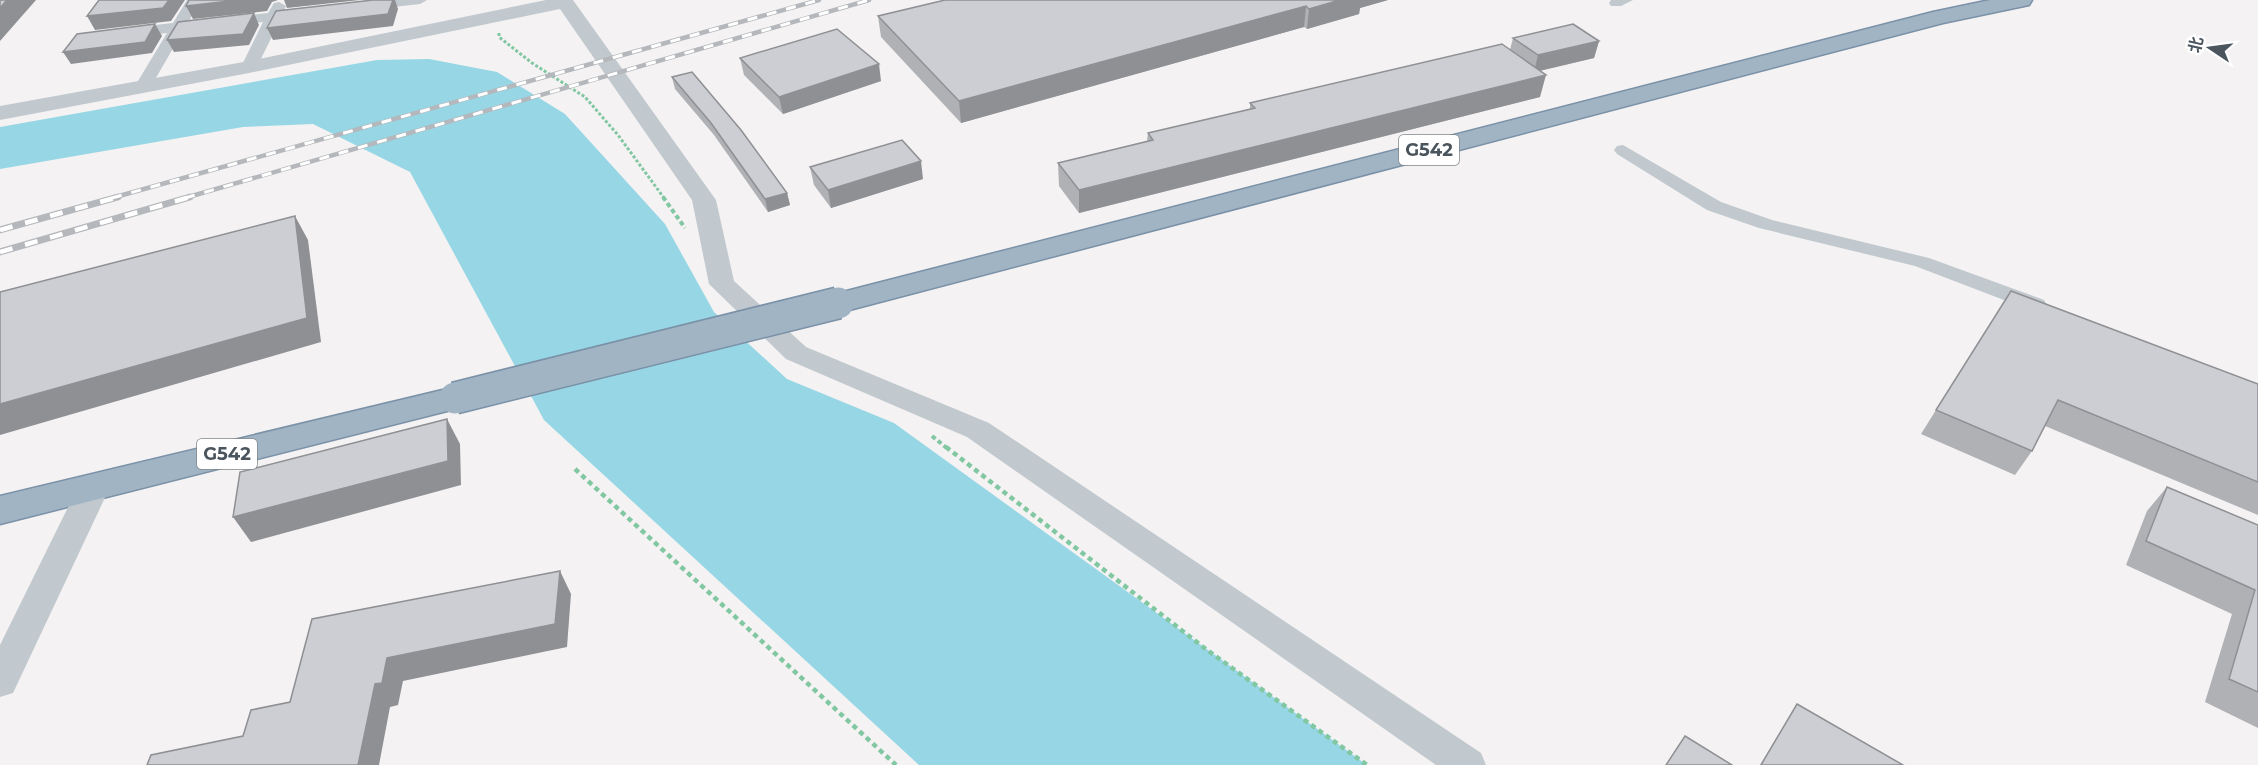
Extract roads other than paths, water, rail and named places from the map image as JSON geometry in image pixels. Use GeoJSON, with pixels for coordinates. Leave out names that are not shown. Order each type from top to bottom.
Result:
{"type":"FeatureCollection","features":[{"type":"Feature","properties":{"kind":"highway","name":"G542"},"geometry":{"type":"LineString","coordinates":[[0,510],[838,303],[1941,17],[2021,0]]}},
{"type":"Feature","properties":{"kind":"highway","name":"G542"},"geometry":{"type":"LineString","coordinates":[[0,498],[98,474],[455,398]]}},
{"type":"Feature","properties":{"kind":"street"},"geometry":{"type":"LineString","coordinates":[[142,86],[194,0]]}},
{"type":"Feature","properties":{"kind":"street"},"geometry":{"type":"LineString","coordinates":[[249,67],[282,0]]}},
{"type":"Feature","properties":{"kind":"street"},"geometry":{"type":"LineString","coordinates":[[353,8],[420,0]]}},
{"type":"Feature","properties":{"kind":"street"},"geometry":{"type":"LineString","coordinates":[[0,113],[249,67],[497,17],[564,1],[704,200],[722,284],[796,353],[978,430],[1467,765]]}},
{"type":"Feature","properties":{"kind":"street"},"geometry":{"type":"LineString","coordinates":[[108,35],[319,11]]}},
{"type":"Feature","properties":{"kind":"street"},"geometry":{"type":"LineString","coordinates":[[1623,150],[1714,206],[1766,224],[1922,262],[2056,312]]}},
{"type":"Feature","properties":{"kind":"street"},"geometry":{"type":"LineString","coordinates":[[0,682],[94,487]]}},
{"type":"Feature","properties":{"kind":"water"},"geometry":{"type":"Polygon","coordinates":[[[429,59],[497,72],[565,114],[665,224],[714,312],[787,379],[894,423],[1367,765],[919,765],[544,420],[410,172],[313,124],[243,127],[0,169],[0,127],[377,60],[429,59]]]}},
{"type":"Feature","properties":{"kind":"railway"},"geometry":{"type":"LineString","coordinates":[[112,198],[819,0]]}},
{"type":"Feature","properties":{"kind":"railway"},"geometry":{"type":"LineString","coordinates":[[185,198],[869,0]]}},
{"type":"Feature","properties":{"kind":"railway"},"geometry":{"type":"LineString","coordinates":[[0,230],[118,197]]}},
{"type":"Feature","properties":{"kind":"railway"},"geometry":{"type":"LineString","coordinates":[[0,252],[190,197]]}}]}
